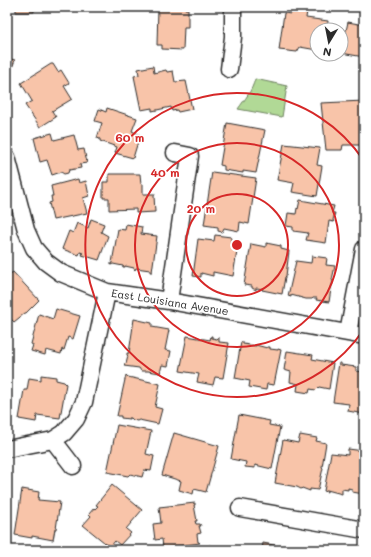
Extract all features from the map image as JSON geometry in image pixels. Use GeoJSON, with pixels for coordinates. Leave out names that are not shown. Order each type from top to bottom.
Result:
{"type":"FeatureCollection","features":[{"type":"Feature","properties":{"kind":"street"},"geometry":{"type":"LineString","coordinates":[[229,69],[233,37],[233,7]]}},
{"type":"Feature","properties":{"kind":"street"},"geometry":{"type":"LineString","coordinates":[[169,301],[190,156],[175,153]]}},
{"type":"Feature","properties":{"kind":"street","name":"East Louisiana Avenue"},"geometry":{"type":"LineString","coordinates":[[7,157],[26,230],[34,248],[46,262],[61,273],[107,292],[169,301],[364,336]]}},
{"type":"Feature","properties":{"kind":"street"},"geometry":{"type":"LineString","coordinates":[[348,333],[364,249]]}},
{"type":"Feature","properties":{"kind":"street"},"geometry":{"type":"LineString","coordinates":[[7,449],[53,440],[64,432],[76,419],[84,402],[107,292]]}},
{"type":"Feature","properties":{"kind":"street"},"geometry":{"type":"LineString","coordinates":[[53,440],[73,466]]}},
{"type":"Feature","properties":{"kind":"street"},"geometry":{"type":"LineString","coordinates":[[240,508],[364,530]]}},
{"type":"Feature","properties":{"kind":"green space"},"geometry":{"type":"Polygon","coordinates":[[[255,79],[287,86],[282,117],[238,109],[250,91],[255,79]]]}},
{"type":"Feature","properties":{"kind":"building"},"geometry":{"type":"Polygon","coordinates":[[[16,7],[34,7],[34,12],[16,12],[16,7]]]}},
{"type":"Feature","properties":{"kind":"building"},"geometry":{"type":"Polygon","coordinates":[[[158,7],[185,7],[185,9],[188,9],[188,27],[184,27],[183,50],[162,49],[162,45],[157,45],[158,7]]]}},
{"type":"Feature","properties":{"kind":"building"},"geometry":{"type":"Polygon","coordinates":[[[292,9],[307,11],[306,18],[328,21],[309,22],[309,49],[300,47],[297,52],[279,50],[284,13],[291,14],[292,9]]]}},
{"type":"Feature","properties":{"kind":"building"},"geometry":{"type":"Polygon","coordinates":[[[349,22],[364,25],[364,57],[349,54],[349,22]]]}},
{"type":"Feature","properties":{"kind":"building"},"geometry":{"type":"Polygon","coordinates":[[[7,58],[15,60],[10,70],[8,82],[7,58]]]}},
{"type":"Feature","properties":{"kind":"building"},"geometry":{"type":"Polygon","coordinates":[[[53,64],[58,72],[61,70],[69,83],[64,86],[72,99],[52,111],[56,117],[40,127],[25,105],[32,101],[21,83],[53,64]]]}},
{"type":"Feature","properties":{"kind":"building"},"geometry":{"type":"Polygon","coordinates":[[[153,66],[154,73],[166,70],[167,72],[173,71],[175,82],[186,81],[192,109],[178,112],[177,110],[172,111],[171,107],[152,111],[152,108],[141,110],[134,76],[139,75],[138,69],[153,66]]]}},
{"type":"Feature","properties":{"kind":"building"},"geometry":{"type":"Polygon","coordinates":[[[364,101],[364,145],[343,145],[342,150],[326,150],[321,103],[364,101]]]}},
{"type":"Feature","properties":{"kind":"building"},"geometry":{"type":"Polygon","coordinates":[[[107,108],[137,118],[132,131],[140,135],[133,158],[115,153],[117,147],[100,141],[100,139],[97,138],[102,123],[95,121],[99,109],[106,112],[107,108]]]}},
{"type":"Feature","properties":{"kind":"building"},"geometry":{"type":"Polygon","coordinates":[[[227,123],[265,130],[256,173],[243,171],[243,173],[224,170],[224,166],[220,165],[227,123]]]}},
{"type":"Feature","properties":{"kind":"building"},"geometry":{"type":"Polygon","coordinates":[[[52,133],[54,140],[74,135],[78,150],[84,149],[87,163],[80,164],[81,168],[69,170],[68,173],[64,174],[61,172],[52,175],[47,160],[40,162],[34,138],[52,133]]]}},
{"type":"Feature","properties":{"kind":"building"},"geometry":{"type":"Polygon","coordinates":[[[284,144],[320,148],[317,165],[322,166],[317,196],[292,192],[294,183],[277,180],[284,144]]]}},
{"type":"Feature","properties":{"kind":"building"},"geometry":{"type":"Polygon","coordinates":[[[212,172],[256,178],[249,224],[240,222],[239,231],[224,228],[222,232],[218,231],[218,227],[204,225],[212,172]]]}},
{"type":"Feature","properties":{"kind":"building"},"geometry":{"type":"Polygon","coordinates":[[[109,174],[140,174],[141,184],[143,184],[143,194],[155,194],[155,212],[136,213],[136,209],[109,210],[109,198],[103,198],[103,182],[109,182],[109,174]]]}},
{"type":"Feature","properties":{"kind":"building"},"geometry":{"type":"Polygon","coordinates":[[[78,179],[79,183],[86,181],[89,196],[83,198],[87,213],[53,220],[49,203],[52,202],[51,196],[53,196],[51,186],[78,179]]]}},
{"type":"Feature","properties":{"kind":"building"},"geometry":{"type":"Polygon","coordinates":[[[300,200],[334,206],[332,213],[335,213],[333,220],[334,222],[329,221],[326,243],[306,240],[308,233],[293,231],[293,227],[286,226],[288,213],[296,214],[300,200]]]}},
{"type":"Feature","properties":{"kind":"building"},"geometry":{"type":"Polygon","coordinates":[[[91,219],[104,224],[101,232],[108,236],[99,260],[82,255],[83,253],[80,252],[79,255],[62,249],[69,231],[73,233],[77,223],[88,228],[91,219]]]}},
{"type":"Feature","properties":{"kind":"building"},"geometry":{"type":"Polygon","coordinates":[[[126,224],[142,227],[141,234],[157,236],[152,272],[150,272],[150,270],[136,268],[135,270],[134,268],[125,266],[111,265],[118,229],[125,230],[126,224]]]}},
{"type":"Feature","properties":{"kind":"building"},"geometry":{"type":"Polygon","coordinates":[[[215,235],[231,237],[231,243],[238,245],[233,276],[213,272],[213,276],[201,273],[201,277],[193,276],[198,239],[214,241],[215,235]]]}},
{"type":"Feature","properties":{"kind":"building"},"geometry":{"type":"Polygon","coordinates":[[[266,243],[281,246],[281,249],[289,251],[282,294],[262,290],[263,289],[256,288],[256,290],[252,288],[252,286],[244,285],[251,244],[266,247],[266,243]]]}},
{"type":"Feature","properties":{"kind":"building"},"geometry":{"type":"Polygon","coordinates":[[[312,256],[327,258],[326,265],[335,266],[329,302],[316,300],[317,298],[306,299],[291,295],[291,297],[288,296],[296,261],[311,263],[312,256]]]}},
{"type":"Feature","properties":{"kind":"building"},"geometry":{"type":"Polygon","coordinates":[[[13,272],[39,300],[14,322],[8,316],[7,317],[7,276],[13,272]]]}},
{"type":"Feature","properties":{"kind":"building"},"geometry":{"type":"Polygon","coordinates":[[[56,309],[80,316],[73,339],[68,337],[64,350],[62,349],[61,354],[46,350],[45,355],[31,351],[33,345],[31,344],[39,314],[53,319],[56,309]]]}},
{"type":"Feature","properties":{"kind":"building"},"geometry":{"type":"Polygon","coordinates":[[[134,319],[152,323],[152,327],[169,330],[165,350],[171,351],[168,366],[162,365],[160,373],[141,371],[139,368],[124,366],[128,356],[127,353],[129,353],[134,319]]]}},
{"type":"Feature","properties":{"kind":"building"},"geometry":{"type":"Polygon","coordinates":[[[187,336],[210,340],[212,336],[212,338],[219,338],[219,342],[229,343],[223,378],[215,377],[213,385],[197,382],[199,374],[180,371],[187,336]]]}},
{"type":"Feature","properties":{"kind":"building"},"geometry":{"type":"Polygon","coordinates":[[[241,342],[243,342],[243,344],[267,348],[270,347],[270,349],[281,350],[274,385],[267,384],[266,390],[249,387],[250,381],[235,378],[241,342]]]}},
{"type":"Feature","properties":{"kind":"building"},"geometry":{"type":"Polygon","coordinates":[[[287,351],[313,355],[312,359],[333,363],[329,389],[319,387],[316,390],[310,389],[309,393],[297,391],[298,384],[290,382],[291,372],[284,370],[287,351]]]}},
{"type":"Feature","properties":{"kind":"building"},"geometry":{"type":"Polygon","coordinates":[[[339,363],[341,363],[341,365],[356,367],[356,371],[364,372],[364,414],[348,411],[349,404],[333,402],[339,363]]]}},
{"type":"Feature","properties":{"kind":"building"},"geometry":{"type":"Polygon","coordinates":[[[41,375],[56,377],[56,380],[66,384],[60,418],[37,415],[36,422],[19,419],[24,390],[27,390],[29,378],[41,380],[41,375]]]}},
{"type":"Feature","properties":{"kind":"building"},"geometry":{"type":"Polygon","coordinates":[[[126,375],[128,377],[160,384],[155,407],[162,409],[158,424],[117,416],[126,375]]]}},
{"type":"Feature","properties":{"kind":"building"},"geometry":{"type":"Polygon","coordinates":[[[239,415],[270,421],[269,425],[280,427],[272,469],[255,465],[255,468],[245,467],[246,462],[231,459],[239,415]]]}},
{"type":"Feature","properties":{"kind":"building"},"geometry":{"type":"Polygon","coordinates":[[[117,425],[151,431],[146,454],[154,456],[151,471],[144,470],[142,477],[130,474],[128,476],[107,472],[117,425]]]}},
{"type":"Feature","properties":{"kind":"building"},"geometry":{"type":"Polygon","coordinates":[[[174,433],[219,446],[206,492],[194,489],[193,494],[179,490],[181,481],[162,475],[174,433]]]}},
{"type":"Feature","properties":{"kind":"building"},"geometry":{"type":"Polygon","coordinates":[[[300,435],[317,438],[316,441],[326,443],[323,468],[318,490],[310,489],[310,491],[275,483],[283,440],[298,443],[300,435]]]}},
{"type":"Feature","properties":{"kind":"building"},"geometry":{"type":"Polygon","coordinates":[[[348,449],[364,451],[364,494],[352,492],[352,489],[348,488],[348,490],[342,489],[342,494],[327,490],[327,492],[324,491],[331,453],[348,455],[348,449]]]}},
{"type":"Feature","properties":{"kind":"building"},"geometry":{"type":"Polygon","coordinates":[[[112,485],[142,510],[126,529],[131,533],[120,545],[115,541],[110,547],[83,525],[91,516],[89,514],[98,506],[96,505],[112,485]]]}},
{"type":"Feature","properties":{"kind":"building"},"geometry":{"type":"Polygon","coordinates":[[[22,489],[39,492],[38,500],[60,502],[53,540],[32,536],[32,538],[15,535],[22,489]]]}},
{"type":"Feature","properties":{"kind":"building"},"geometry":{"type":"Polygon","coordinates":[[[195,503],[194,505],[197,521],[195,521],[196,524],[200,524],[201,526],[199,526],[201,533],[197,534],[198,542],[200,543],[163,548],[162,539],[155,540],[153,524],[161,523],[159,507],[195,503]]]}},
{"type":"Feature","properties":{"kind":"building"},"geometry":{"type":"Polygon","coordinates":[[[263,543],[300,550],[262,550],[263,543]]]}},
{"type":"Feature","properties":{"kind":"building"},"geometry":{"type":"Polygon","coordinates":[[[209,545],[216,546],[225,550],[207,550],[209,545]]]}}]}
